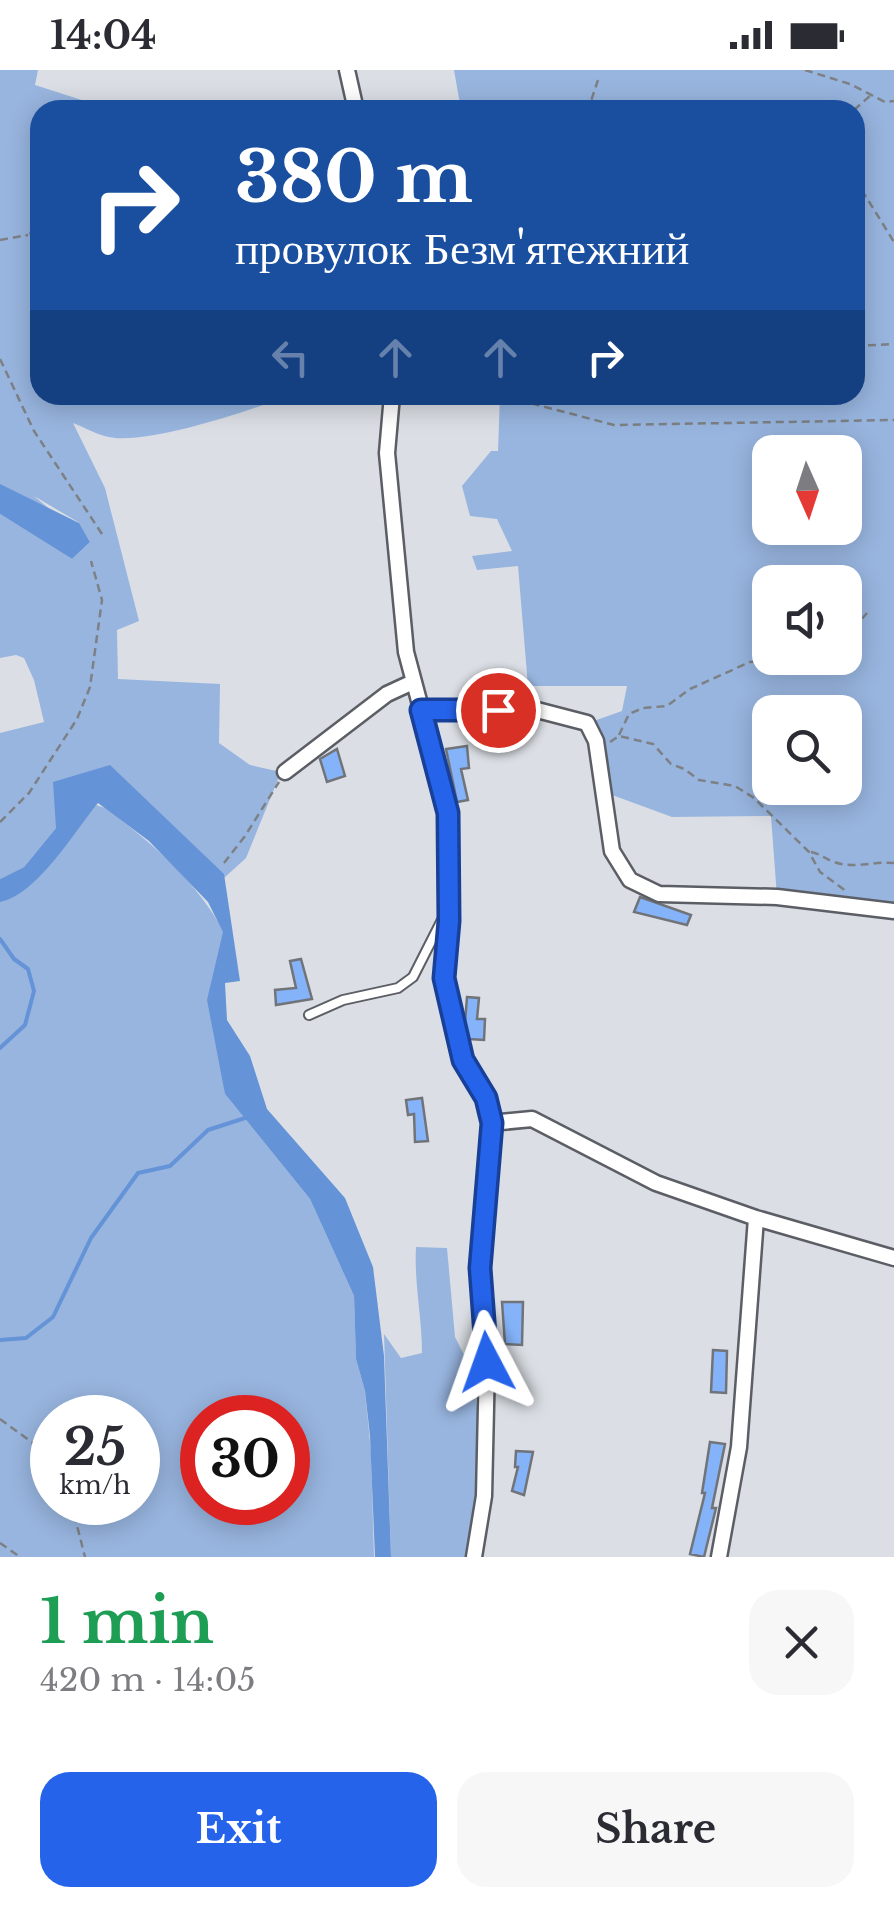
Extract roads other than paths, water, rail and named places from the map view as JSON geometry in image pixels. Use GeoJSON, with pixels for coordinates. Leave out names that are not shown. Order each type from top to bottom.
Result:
{"type":"FeatureCollection","features":[{"type":"Feature","properties":{"kind":"street"},"geometry":{"type":"LineString","coordinates":[[347,70],[354,100]]}},
{"type":"Feature","properties":{"kind":"street"},"geometry":{"type":"LineString","coordinates":[[391,405],[387,453],[406,652],[448,813],[449,906],[444,978],[463,1060],[486,1098],[492,1123],[480,1268],[487,1362],[484,1496],[474,1557]]}},
{"type":"Feature","properties":{"kind":"street"},"geometry":{"type":"LineString","coordinates":[[285,772],[388,694],[413,682]]}},
{"type":"Feature","properties":{"kind":"street"},"geometry":{"type":"LineString","coordinates":[[421,710],[536,710],[588,723],[596,741],[612,850],[630,880],[658,894],[777,897],[894,912]]}},
{"type":"Feature","properties":{"kind":"street"},"geometry":{"type":"LineString","coordinates":[[492,1123],[532,1119],[656,1183],[756,1218],[894,1258]]}},
{"type":"Feature","properties":{"kind":"street"},"geometry":{"type":"LineString","coordinates":[[718,1557],[739,1446],[756,1218]]}},
{"type":"Feature","properties":{"kind":"lane"},"geometry":{"type":"LineString","coordinates":[[309,1015],[344,1000],[398,988],[413,977],[449,906]]}},
{"type":"Feature","properties":{"kind":"waterway"},"geometry":{"type":"LineString","coordinates":[[0,939],[14,959],[28,969],[34,991],[25,1025],[0,1048]]}},
{"type":"Feature","properties":{"kind":"waterway"},"geometry":{"type":"LineString","coordinates":[[0,1340],[26,1338],[53,1317],[91,1238],[138,1173],[170,1166],[208,1130],[245,1118]]}}]}
